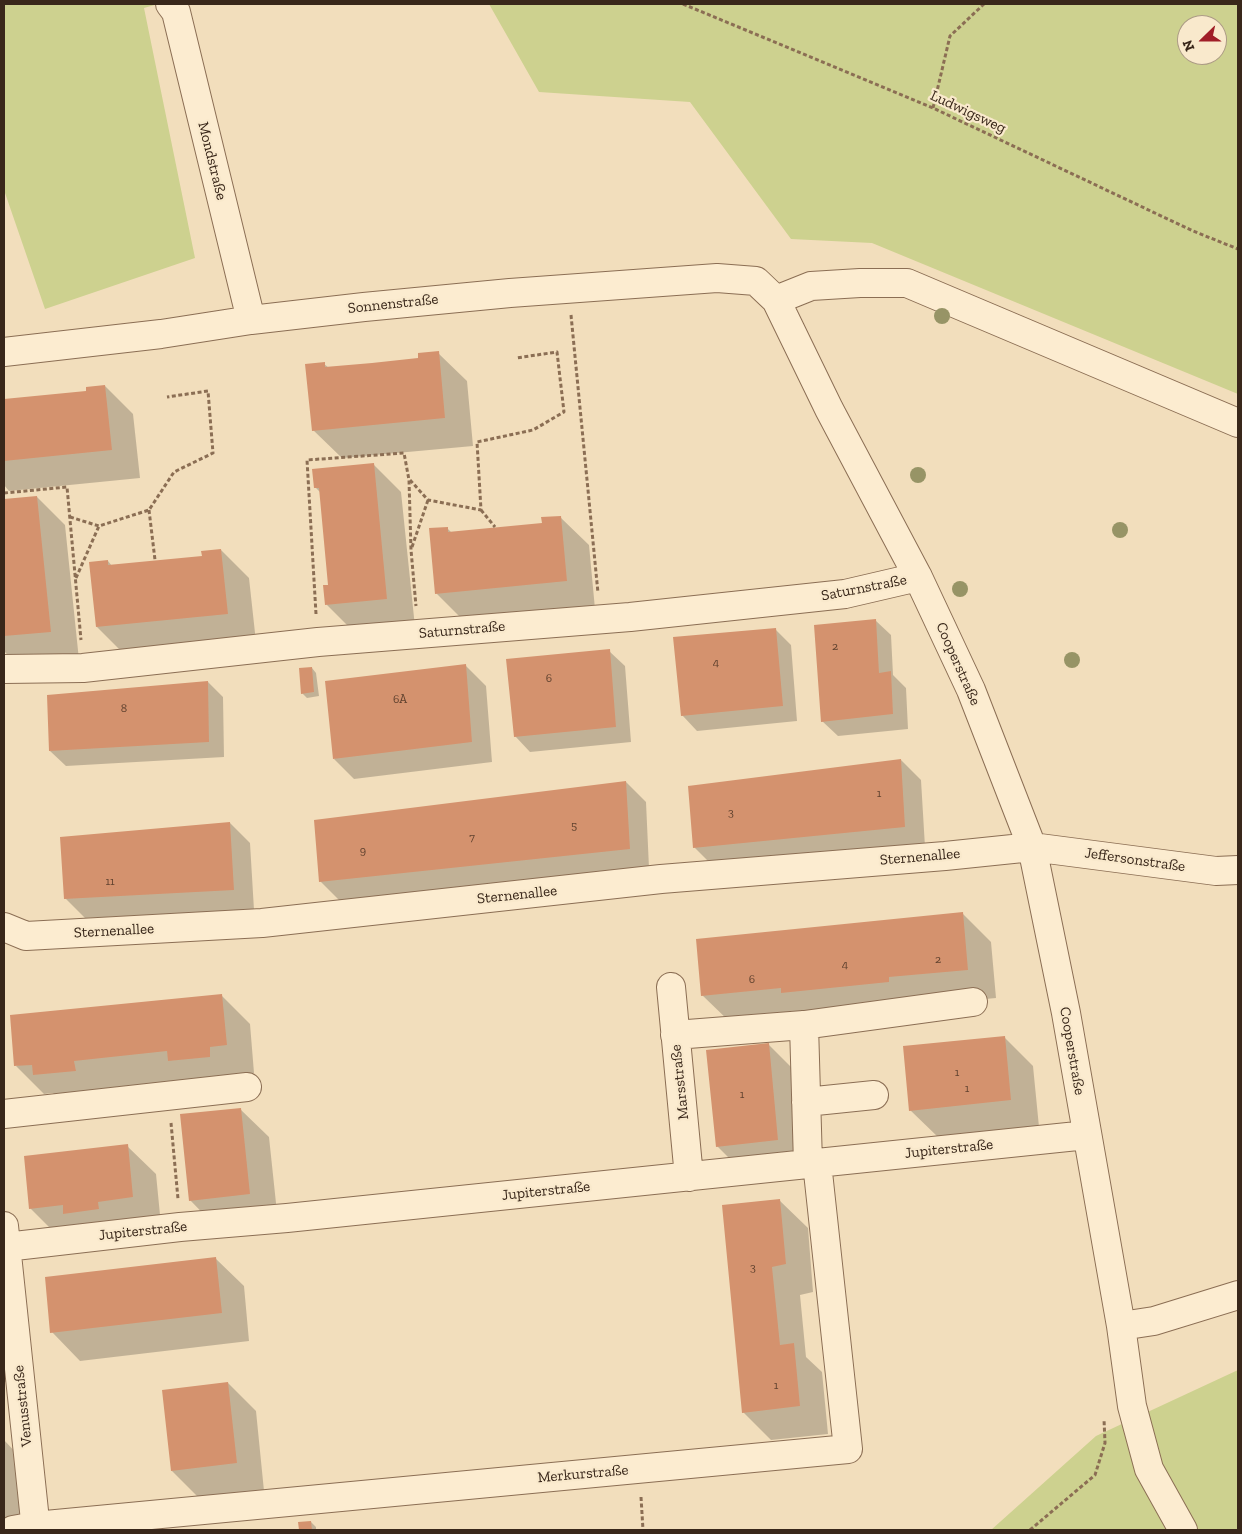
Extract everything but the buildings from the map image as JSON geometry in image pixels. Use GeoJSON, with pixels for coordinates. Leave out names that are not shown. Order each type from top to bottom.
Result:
{"type":"FeatureCollection","features":[{"type":"Feature","properties":{"kind":"street","name":"Mondstraße"},"geometry":{"type":"LineString","coordinates":[[170,4],[176,12],[251,320]]}},
{"type":"Feature","properties":{"kind":"street","name":"Sonnenstraße"},"geometry":{"type":"LineString","coordinates":[[4,352],[374,306],[717,278],[756,281],[776,300]]}},
{"type":"Feature","properties":{"kind":"street"},"geometry":{"type":"LineString","coordinates":[[776,300],[810,286],[907,283],[1238,423]]}},
{"type":"Feature","properties":{"kind":"street","name":"Cooperstraße"},"geometry":{"type":"LineString","coordinates":[[776,300],[829,409],[918,578],[971,690],[1032,846],[1066,1013],[1132,1406],[1149,1468],[1183,1530]]}},
{"type":"Feature","properties":{"kind":"street","name":"Saturnstraße"},"geometry":{"type":"LineString","coordinates":[[4,669],[83,668],[318,642],[630,617],[846,594],[918,578]]}},
{"type":"Feature","properties":{"kind":"street","name":"Jeffersonstraße"},"geometry":{"type":"LineString","coordinates":[[1032,846],[1216,871],[1238,870]]}},
{"type":"Feature","properties":{"kind":"street","name":"Sternenallee"},"geometry":{"type":"LineString","coordinates":[[4,927],[26,936],[262,923],[661,879],[945,856],[1032,846]]}},
{"type":"Feature","properties":{"kind":"street","name":"Marsstraße"},"geometry":{"type":"LineString","coordinates":[[671,987],[689,1177]]}},
{"type":"Feature","properties":{"kind":"street"},"geometry":{"type":"LineString","coordinates":[[675,1035],[804,1025],[973,1002]]}},
{"type":"Feature","properties":{"kind":"street"},"geometry":{"type":"LineString","coordinates":[[804,1025],[806,1102],[813,1163]]}},
{"type":"Feature","properties":{"kind":"street"},"geometry":{"type":"LineString","coordinates":[[4,1114],[248,1087]]}},
{"type":"Feature","properties":{"kind":"street"},"geometry":{"type":"LineString","coordinates":[[806,1102],[874,1095]]}},
{"type":"Feature","properties":{"kind":"street","name":"Jupiterstraße"},"geometry":{"type":"LineString","coordinates":[[4,1236],[180,1227],[287,1218],[1087,1135]]}},
{"type":"Feature","properties":{"kind":"street","name":"Merkurstraße"},"geometry":{"type":"LineString","coordinates":[[28,1529],[848,1449],[813,1163]]}},
{"type":"Feature","properties":{"kind":"street","name":"Venusstraße"},"geometry":{"type":"LineString","coordinates":[[4,1236],[28,1529]]}},
{"type":"Feature","properties":{"kind":"street"},"geometry":{"type":"LineString","coordinates":[[1120,1326],[1154,1321],[1238,1295]]}},
{"type":"Feature","properties":{"kind":"path","name":"Ludwigsweg"},"geometry":{"type":"LineString","coordinates":[[683,4],[933,108],[1193,231],[1238,249]]}},
{"type":"Feature","properties":{"kind":"path"},"geometry":{"type":"LineString","coordinates":[[933,108],[950,36],[984,4]]}},
{"type":"Feature","properties":{"kind":"path"},"geometry":{"type":"LineString","coordinates":[[568,289],[601,618]]}},
{"type":"Feature","properties":{"kind":"path"},"geometry":{"type":"LineString","coordinates":[[495,527],[481,510],[477,442],[533,430],[564,412],[557,352],[516,358]]}},
{"type":"Feature","properties":{"kind":"path"},"geometry":{"type":"LineString","coordinates":[[70,517],[99,526],[149,510],[174,472],[213,453],[208,391],[167,397]]}},
{"type":"Feature","properties":{"kind":"path"},"geometry":{"type":"LineString","coordinates":[[318,642],[307,460],[404,452],[409,480],[411,550],[417,609]]}},
{"type":"Feature","properties":{"kind":"path"},"geometry":{"type":"LineString","coordinates":[[409,480],[428,500],[481,510]]}},
{"type":"Feature","properties":{"kind":"path"},"geometry":{"type":"LineString","coordinates":[[4,493],[67,487],[83,668]]}},
{"type":"Feature","properties":{"kind":"path"},"geometry":{"type":"LineString","coordinates":[[411,550],[428,500]]}},
{"type":"Feature","properties":{"kind":"path"},"geometry":{"type":"LineString","coordinates":[[149,510],[155,560]]}},
{"type":"Feature","properties":{"kind":"path"},"geometry":{"type":"LineString","coordinates":[[75,580],[99,526]]}},
{"type":"Feature","properties":{"kind":"path"},"geometry":{"type":"LineString","coordinates":[[168,1095],[180,1227]]}},
{"type":"Feature","properties":{"kind":"path"},"geometry":{"type":"LineString","coordinates":[[1030,1530],[1095,1475],[1105,1443],[1104,1415],[1132,1406]]}},
{"type":"Feature","properties":{"kind":"path"},"geometry":{"type":"LineString","coordinates":[[640,1469],[643,1530]]}},
{"type":"Feature","properties":{"kind":"green space"},"geometry":{"type":"Polygon","coordinates":[[[4,4],[158,4],[144,8],[195,258],[45,309],[4,190],[4,4]]]}},
{"type":"Feature","properties":{"kind":"green space"},"geometry":{"type":"Polygon","coordinates":[[[489,4],[1238,4],[1238,394],[872,243],[791,239],[690,102],[539,92],[489,4]]]}},
{"type":"Feature","properties":{"kind":"green space"},"geometry":{"type":"Polygon","coordinates":[[[1238,1370],[1238,1530],[991,1530],[1096,1436],[1238,1370]]]}}]}
